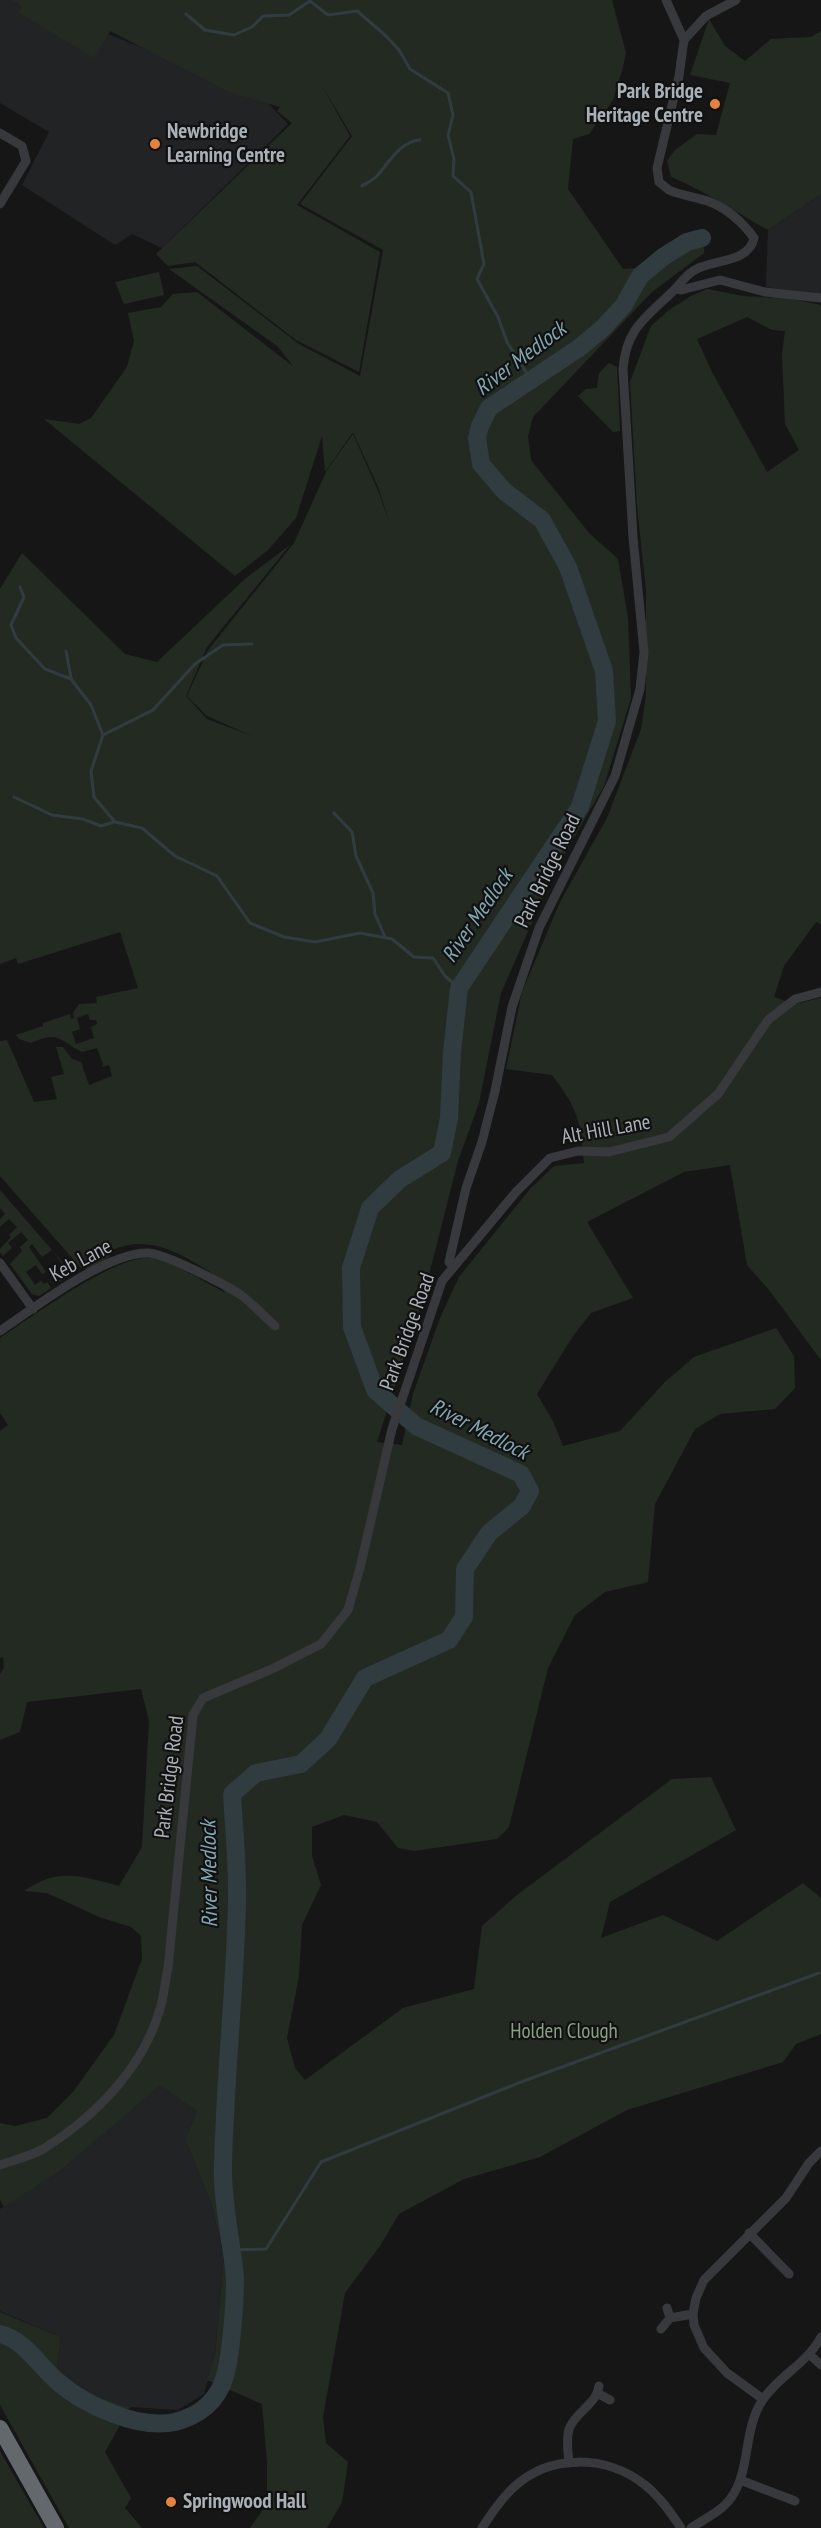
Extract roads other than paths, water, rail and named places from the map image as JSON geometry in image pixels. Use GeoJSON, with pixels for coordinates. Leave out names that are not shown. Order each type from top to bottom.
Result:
{"type":"FeatureCollection","features":[{"type":"Feature","properties":{"kind":"highway"},"geometry":{"type":"LineString","coordinates":[[0,2428],[56,2528]]}},
{"type":"Feature","properties":{"kind":"street"},"geometry":{"type":"LineString","coordinates":[[666,0],[684,40],[679,76],[659,156],[657,178],[663,188],[711,202],[745,225],[754,238],[753,245],[743,253],[698,268],[676,288],[681,290],[720,280],[765,292],[821,298]]}},
{"type":"Feature","properties":{"kind":"street"},"geometry":{"type":"LineString","coordinates":[[684,40],[706,16],[736,0]]}},
{"type":"Feature","properties":{"kind":"street"},"geometry":{"type":"LineString","coordinates":[[0,133],[22,146],[26,161],[0,204]]}},
{"type":"Feature","properties":{"kind":"street","name":"Park Bridge Road"},"geometry":{"type":"LineString","coordinates":[[0,2166],[41,2150],[81,2122],[116,2088],[142,2052],[160,2010],[168,1968],[193,1715],[203,1698],[272,1669],[321,1644],[348,1611],[392,1429],[442,1281],[453,1266],[449,1262],[466,1188],[495,1091],[512,1007],[539,928],[615,776],[640,689],[644,652],[622,369],[624,352],[639,322],[676,288]]}},
{"type":"Feature","properties":{"kind":"street","name":"Alt Hill Lane"},"geometry":{"type":"LineString","coordinates":[[453,1266],[516,1192],[550,1158],[578,1151],[609,1152],[669,1137],[718,1094],[768,1020],[795,999],[821,992]]}},
{"type":"Feature","properties":{"kind":"street","name":"Keb Lane"},"geometry":{"type":"LineString","coordinates":[[0,1331],[80,1278],[114,1261],[148,1253],[172,1261],[240,1294],[276,1326]]}},
{"type":"Feature","properties":{"kind":"street"},"geometry":{"type":"LineString","coordinates":[[0,1263],[33,1309]]}},
{"type":"Feature","properties":{"kind":"street"},"geometry":{"type":"LineString","coordinates":[[763,2398],[727,2373],[711,2357],[699,2338],[693,2314],[696,2298],[704,2280],[786,2198],[809,2163],[821,2151]]}},
{"type":"Feature","properties":{"kind":"street"},"geometry":{"type":"LineString","coordinates":[[749,2233],[789,2274]]}},
{"type":"Feature","properties":{"kind":"street"},"geometry":{"type":"LineString","coordinates":[[661,2329],[669,2313],[693,2314]]}},
{"type":"Feature","properties":{"kind":"street"},"geometry":{"type":"LineString","coordinates":[[690,2528],[718,2510],[731,2498],[740,2480],[754,2414],[763,2398],[810,2355],[821,2337]]}},
{"type":"Feature","properties":{"kind":"street"},"geometry":{"type":"LineString","coordinates":[[810,2355],[821,2365]]}},
{"type":"Feature","properties":{"kind":"street"},"geometry":{"type":"LineString","coordinates":[[569,2463],[567,2443],[570,2428],[598,2390],[609,2400]]}},
{"type":"Feature","properties":{"kind":"street"},"geometry":{"type":"LineString","coordinates":[[482,2528],[514,2487],[546,2468],[569,2463],[609,2465],[626,2473],[645,2486],[668,2509],[681,2528]]}},
{"type":"Feature","properties":{"kind":"street"},"geometry":{"type":"LineString","coordinates":[[740,2480],[795,2501]]}},
{"type":"Feature","properties":{"kind":"waterway"},"geometry":{"type":"LineString","coordinates":[[186,14],[205,30],[234,35],[252,27],[263,16],[289,15],[310,1],[328,15],[357,11],[399,50],[410,69],[448,93],[453,115],[448,135],[454,159],[453,176],[471,192],[484,264],[477,279],[498,317],[507,342],[531,380]]}},
{"type":"Feature","properties":{"kind":"waterway"},"geometry":{"type":"LineString","coordinates":[[362,186],[377,176],[401,148],[420,140]]}},
{"type":"Feature","properties":{"kind":"waterway","name":"River Medlock"},"geometry":{"type":"LineString","coordinates":[[0,2334],[17,2342],[69,2391],[97,2407],[129,2419],[160,2424],[175,2422],[200,2411],[218,2393],[227,2366],[235,2291],[223,2178],[237,1902],[232,1794],[256,1773],[301,1764],[328,1739],[365,1678],[449,1640],[464,1617],[465,1569],[489,1533],[522,1506],[530,1491],[521,1474],[416,1426],[375,1390],[352,1327],[351,1268],[370,1208],[400,1179],[442,1153],[449,1118],[452,1052],[459,988],[580,807],[607,721],[604,671],[568,567],[542,520],[504,491],[481,464],[477,438],[480,426],[489,408],[579,348],[603,328],[624,305],[640,276],[663,257],[687,242],[702,238]]}},
{"type":"Feature","properties":{"kind":"waterway"},"geometry":{"type":"LineString","coordinates":[[20,587],[24,597],[11,625],[16,638],[45,669],[71,679],[91,705],[103,735],[91,771],[94,797],[115,822],[142,828],[175,856],[217,876],[250,923],[284,937],[315,942],[360,933],[392,939],[414,957],[433,958],[445,976],[459,988]]}},
{"type":"Feature","properties":{"kind":"waterway"},"geometry":{"type":"LineString","coordinates":[[103,735],[153,710],[195,664],[223,645],[252,644]]}},
{"type":"Feature","properties":{"kind":"waterway"},"geometry":{"type":"LineString","coordinates":[[66,651],[71,678]]}},
{"type":"Feature","properties":{"kind":"waterway"},"geometry":{"type":"LineString","coordinates":[[14,797],[52,815],[83,819],[101,826],[114,822]]}},
{"type":"Feature","properties":{"kind":"waterway"},"geometry":{"type":"LineString","coordinates":[[334,813],[352,832],[356,856],[373,893],[375,914],[385,937]]}},
{"type":"Feature","properties":{"kind":"waterway"},"geometry":{"type":"LineString","coordinates":[[231,2250],[266,2249],[321,2162],[521,2082],[819,1973]]}},
{"type":"Feature","properties":{"kind":"place","name":"Park Bridge Heritage Centre"},"geometry":{"type":"Point","coordinates":[715,104]}},
{"type":"Feature","properties":{"kind":"place","name":"Newbridge Learning Centre"},"geometry":{"type":"Point","coordinates":[155,144]}},
{"type":"Feature","properties":{"kind":"place","name":"Springwood Hall"},"geometry":{"type":"Point","coordinates":[171,2502]}},
{"type":"Feature","properties":{"kind":"park label","name":"Holden Clough"},"geometry":{"type":"Point","coordinates":[564,2032]}}]}
